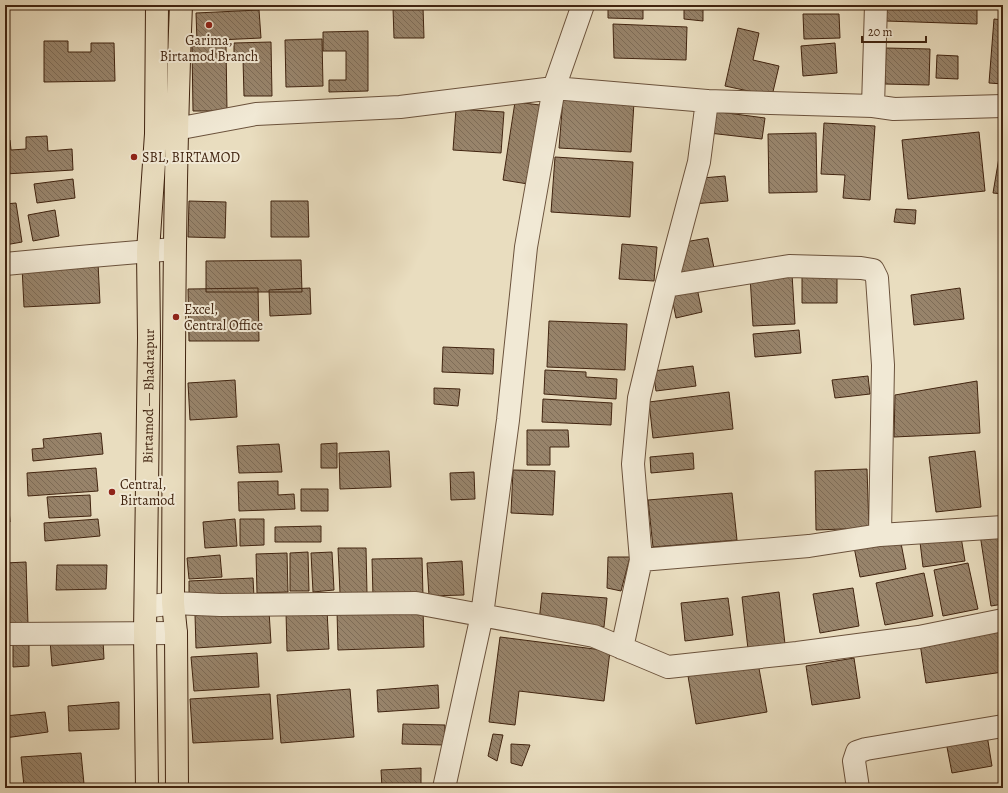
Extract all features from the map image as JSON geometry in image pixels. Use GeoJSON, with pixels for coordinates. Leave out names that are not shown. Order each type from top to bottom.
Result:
{"type":"FeatureCollection","features":[{"type":"Feature","properties":{"kind":"main road","name":"Birtamod — Bhadrapur"},"geometry":{"type":"LineString","coordinates":[[147,788],[145,633],[149,338],[148,251],[156,134],[157,5]]}},
{"type":"Feature","properties":{"kind":"main road","name":"Birtamod — Bhadrapur"},"geometry":{"type":"LineString","coordinates":[[177,788],[176,633],[173,603],[174,250],[176,129],[181,5]]}},
{"type":"Feature","properties":{"kind":"street"},"geometry":{"type":"LineString","coordinates":[[444,788],[482,615],[508,420],[526,246],[554,88],[582,5]]}},
{"type":"Feature","properties":{"kind":"street"},"geometry":{"type":"LineString","coordinates":[[873,106],[876,5]]}},
{"type":"Feature","properties":{"kind":"street"},"geometry":{"type":"LineString","coordinates":[[176,129],[256,114],[400,108],[554,88],[706,101],[873,106],[894,108],[1003,106]]}},
{"type":"Feature","properties":{"kind":"street"},"geometry":{"type":"LineString","coordinates":[[622,648],[641,560],[633,464],[639,398],[666,286],[699,162],[706,101]]}},
{"type":"Feature","properties":{"kind":"street"},"geometry":{"type":"LineString","coordinates":[[5,264],[174,250]]}},
{"type":"Feature","properties":{"kind":"street"},"geometry":{"type":"LineString","coordinates":[[666,286],[788,266],[861,268],[873,270],[877,278],[883,365],[880,535]]}},
{"type":"Feature","properties":{"kind":"street"},"geometry":{"type":"LineString","coordinates":[[641,560],[809,546],[880,535],[1003,527]]}},
{"type":"Feature","properties":{"kind":"street"},"geometry":{"type":"LineString","coordinates":[[146,606],[173,603],[220,605],[416,603],[594,636],[668,667],[797,653],[919,637],[1003,620]]}},
{"type":"Feature","properties":{"kind":"street"},"geometry":{"type":"LineString","coordinates":[[5,634],[176,633]]}},
{"type":"Feature","properties":{"kind":"street"},"geometry":{"type":"LineString","coordinates":[[858,788],[854,761],[857,752],[866,749],[1003,726]]}},
{"type":"Feature","properties":{"kind":"building"},"geometry":{"type":"Polygon","coordinates":[[[200,5],[251,5],[200,8],[200,5]]]}},
{"type":"Feature","properties":{"kind":"building"},"geometry":{"type":"Polygon","coordinates":[[[608,5],[643,5],[643,19],[608,18],[608,5]]]}},
{"type":"Feature","properties":{"kind":"building"},"geometry":{"type":"Polygon","coordinates":[[[684,5],[703,5],[703,21],[684,19],[684,5]]]}},
{"type":"Feature","properties":{"kind":"building"},"geometry":{"type":"Polygon","coordinates":[[[805,5],[837,5],[837,8],[805,9],[805,5]]]}},
{"type":"Feature","properties":{"kind":"building"},"geometry":{"type":"Polygon","coordinates":[[[887,5],[977,5],[977,24],[886,21],[887,5]]]}},
{"type":"Feature","properties":{"kind":"building"},"geometry":{"type":"Polygon","coordinates":[[[423,7],[424,38],[394,38],[393,8],[423,7]]]}},
{"type":"Feature","properties":{"kind":"building"},"geometry":{"type":"Polygon","coordinates":[[[259,10],[261,38],[197,41],[196,13],[259,10]]]}},
{"type":"Feature","properties":{"kind":"building"},"geometry":{"type":"Polygon","coordinates":[[[803,14],[839,14],[840,38],[804,39],[803,14]]]}},
{"type":"Feature","properties":{"kind":"building"},"geometry":{"type":"Polygon","coordinates":[[[994,19],[1003,20],[1003,84],[989,83],[994,19]]]}},
{"type":"Feature","properties":{"kind":"building"},"geometry":{"type":"Polygon","coordinates":[[[613,24],[687,27],[686,60],[614,58],[613,24]]]}},
{"type":"Feature","properties":{"kind":"building"},"geometry":{"type":"Polygon","coordinates":[[[738,28],[759,33],[753,60],[779,66],[772,96],[725,86],[738,28]]]}},
{"type":"Feature","properties":{"kind":"building"},"geometry":{"type":"Polygon","coordinates":[[[368,31],[368,91],[329,92],[329,80],[346,80],[346,51],[323,51],[323,32],[368,31]]]}},
{"type":"Feature","properties":{"kind":"building"},"geometry":{"type":"Polygon","coordinates":[[[322,39],[323,86],[286,87],[285,40],[322,39]]]}},
{"type":"Feature","properties":{"kind":"building"},"geometry":{"type":"Polygon","coordinates":[[[44,41],[68,41],[68,52],[91,52],[91,43],[114,43],[115,81],[44,82],[44,41]]]}},
{"type":"Feature","properties":{"kind":"building"},"geometry":{"type":"Polygon","coordinates":[[[271,42],[272,96],[244,96],[243,59],[234,59],[234,43],[271,42]]]}},
{"type":"Feature","properties":{"kind":"building"},"geometry":{"type":"Polygon","coordinates":[[[835,43],[837,73],[803,76],[801,46],[835,43]]]}},
{"type":"Feature","properties":{"kind":"building"},"geometry":{"type":"Polygon","coordinates":[[[192,46],[226,46],[227,111],[193,111],[192,46]]]}},
{"type":"Feature","properties":{"kind":"building"},"geometry":{"type":"Polygon","coordinates":[[[886,48],[930,49],[929,85],[885,84],[886,48]]]}},
{"type":"Feature","properties":{"kind":"building"},"geometry":{"type":"Polygon","coordinates":[[[937,55],[958,56],[958,79],[936,78],[937,55]]]}},
{"type":"Feature","properties":{"kind":"building"},"geometry":{"type":"Polygon","coordinates":[[[563,98],[634,102],[631,152],[559,148],[563,98]]]}},
{"type":"Feature","properties":{"kind":"building"},"geometry":{"type":"Polygon","coordinates":[[[515,102],[540,105],[528,184],[503,180],[515,102]]]}},
{"type":"Feature","properties":{"kind":"building"},"geometry":{"type":"Polygon","coordinates":[[[456,109],[504,112],[501,153],[453,150],[456,109]]]}},
{"type":"Feature","properties":{"kind":"building"},"geometry":{"type":"Polygon","coordinates":[[[712,111],[765,118],[762,139],[709,133],[712,111]]]}},
{"type":"Feature","properties":{"kind":"building"},"geometry":{"type":"Polygon","coordinates":[[[824,123],[875,126],[870,200],[843,198],[845,175],[821,174],[824,123]]]}},
{"type":"Feature","properties":{"kind":"building"},"geometry":{"type":"Polygon","coordinates":[[[979,132],[985,191],[908,199],[902,140],[979,132]]]}},
{"type":"Feature","properties":{"kind":"building"},"geometry":{"type":"Polygon","coordinates":[[[816,133],[817,192],[769,193],[768,134],[816,133]]]}},
{"type":"Feature","properties":{"kind":"building"},"geometry":{"type":"Polygon","coordinates":[[[1003,134],[1003,194],[993,193],[1003,134]]]}},
{"type":"Feature","properties":{"kind":"building"},"geometry":{"type":"Polygon","coordinates":[[[47,136],[48,151],[72,149],[73,170],[5,174],[5,140],[10,140],[11,150],[26,149],[26,137],[47,136]]]}},
{"type":"Feature","properties":{"kind":"building"},"geometry":{"type":"Polygon","coordinates":[[[555,157],[633,162],[630,217],[551,212],[555,157]]]}},
{"type":"Feature","properties":{"kind":"building"},"geometry":{"type":"Polygon","coordinates":[[[725,176],[728,201],[693,204],[691,179],[725,176]]]}},
{"type":"Feature","properties":{"kind":"building"},"geometry":{"type":"Polygon","coordinates":[[[73,179],[75,198],[37,203],[34,184],[73,179]]]}},
{"type":"Feature","properties":{"kind":"building"},"geometry":{"type":"Polygon","coordinates":[[[189,201],[226,202],[225,238],[188,237],[189,201]]]}},
{"type":"Feature","properties":{"kind":"building"},"geometry":{"type":"Polygon","coordinates":[[[271,201],[308,201],[309,237],[271,237],[271,201]]]}},
{"type":"Feature","properties":{"kind":"building"},"geometry":{"type":"Polygon","coordinates":[[[16,203],[22,242],[5,245],[5,204],[16,203]]]}},
{"type":"Feature","properties":{"kind":"building"},"geometry":{"type":"Polygon","coordinates":[[[896,209],[916,210],[915,224],[894,222],[896,209]]]}},
{"type":"Feature","properties":{"kind":"building"},"geometry":{"type":"Polygon","coordinates":[[[55,210],[59,236],[33,241],[28,215],[55,210]]]}},
{"type":"Feature","properties":{"kind":"building"},"geometry":{"type":"Polygon","coordinates":[[[708,238],[714,268],[679,275],[673,244],[708,238]]]}},
{"type":"Feature","properties":{"kind":"building"},"geometry":{"type":"Polygon","coordinates":[[[622,244],[657,247],[654,281],[619,279],[622,244]]]}},
{"type":"Feature","properties":{"kind":"building"},"geometry":{"type":"Polygon","coordinates":[[[301,260],[302,292],[206,292],[206,261],[301,260]]]}},
{"type":"Feature","properties":{"kind":"building"},"geometry":{"type":"Polygon","coordinates":[[[98,263],[100,303],[24,307],[22,267],[98,263]]]}},
{"type":"Feature","properties":{"kind":"building"},"geometry":{"type":"Polygon","coordinates":[[[792,274],[795,324],[753,326],[750,276],[792,274]]]}},
{"type":"Feature","properties":{"kind":"building"},"geometry":{"type":"Polygon","coordinates":[[[802,274],[837,274],[837,303],[802,303],[802,274]]]}},
{"type":"Feature","properties":{"kind":"building"},"geometry":{"type":"Polygon","coordinates":[[[258,288],[259,341],[189,341],[188,289],[258,288]]]}},
{"type":"Feature","properties":{"kind":"building"},"geometry":{"type":"Polygon","coordinates":[[[310,288],[311,314],[270,316],[269,290],[310,288]]]}},
{"type":"Feature","properties":{"kind":"building"},"geometry":{"type":"Polygon","coordinates":[[[697,288],[702,312],[676,318],[671,293],[697,288]]]}},
{"type":"Feature","properties":{"kind":"building"},"geometry":{"type":"Polygon","coordinates":[[[960,288],[964,319],[914,325],[911,295],[960,288]]]}},
{"type":"Feature","properties":{"kind":"building"},"geometry":{"type":"Polygon","coordinates":[[[549,321],[627,324],[625,370],[547,367],[549,321]]]}},
{"type":"Feature","properties":{"kind":"building"},"geometry":{"type":"Polygon","coordinates":[[[799,330],[801,353],[755,357],[753,334],[799,330]]]}},
{"type":"Feature","properties":{"kind":"building"},"geometry":{"type":"Polygon","coordinates":[[[443,347],[494,349],[493,374],[442,372],[443,347]]]}},
{"type":"Feature","properties":{"kind":"building"},"geometry":{"type":"Polygon","coordinates":[[[693,366],[696,386],[656,391],[653,371],[693,366]]]}},
{"type":"Feature","properties":{"kind":"building"},"geometry":{"type":"Polygon","coordinates":[[[545,370],[586,372],[586,377],[617,379],[616,399],[544,394],[545,370]]]}},
{"type":"Feature","properties":{"kind":"building"},"geometry":{"type":"Polygon","coordinates":[[[868,376],[870,394],[835,398],[832,380],[868,376]]]}},
{"type":"Feature","properties":{"kind":"building"},"geometry":{"type":"Polygon","coordinates":[[[235,380],[237,417],[190,420],[188,383],[235,380]]]}},
{"type":"Feature","properties":{"kind":"building"},"geometry":{"type":"Polygon","coordinates":[[[977,381],[980,433],[894,437],[895,395],[977,381]]]}},
{"type":"Feature","properties":{"kind":"building"},"geometry":{"type":"Polygon","coordinates":[[[434,388],[460,389],[458,406],[434,404],[434,388]]]}},
{"type":"Feature","properties":{"kind":"building"},"geometry":{"type":"Polygon","coordinates":[[[729,392],[733,429],[653,438],[649,402],[729,392]]]}},
{"type":"Feature","properties":{"kind":"building"},"geometry":{"type":"Polygon","coordinates":[[[543,399],[612,403],[611,425],[542,422],[543,399]]]}},
{"type":"Feature","properties":{"kind":"building"},"geometry":{"type":"Polygon","coordinates":[[[527,430],[568,430],[569,447],[550,447],[550,465],[527,465],[527,430]]]}},
{"type":"Feature","properties":{"kind":"building"},"geometry":{"type":"Polygon","coordinates":[[[101,433],[103,454],[33,461],[32,449],[44,448],[43,439],[101,433]]]}},
{"type":"Feature","properties":{"kind":"building"},"geometry":{"type":"Polygon","coordinates":[[[337,443],[337,468],[321,468],[321,444],[337,443]]]}},
{"type":"Feature","properties":{"kind":"building"},"geometry":{"type":"Polygon","coordinates":[[[279,444],[282,472],[239,473],[237,446],[279,444]]]}},
{"type":"Feature","properties":{"kind":"building"},"geometry":{"type":"Polygon","coordinates":[[[389,451],[391,487],[340,489],[339,453],[389,451]]]}},
{"type":"Feature","properties":{"kind":"building"},"geometry":{"type":"Polygon","coordinates":[[[975,451],[981,507],[936,512],[929,457],[975,451]]]}},
{"type":"Feature","properties":{"kind":"building"},"geometry":{"type":"Polygon","coordinates":[[[693,453],[694,469],[651,473],[650,457],[693,453]]]}},
{"type":"Feature","properties":{"kind":"building"},"geometry":{"type":"Polygon","coordinates":[[[96,468],[98,491],[28,496],[27,473],[96,468]]]}},
{"type":"Feature","properties":{"kind":"building"},"geometry":{"type":"Polygon","coordinates":[[[867,469],[869,528],[816,530],[815,471],[867,469]]]}},
{"type":"Feature","properties":{"kind":"building"},"geometry":{"type":"Polygon","coordinates":[[[513,470],[555,471],[553,515],[511,513],[513,470]]]}},
{"type":"Feature","properties":{"kind":"building"},"geometry":{"type":"Polygon","coordinates":[[[474,472],[475,499],[451,500],[450,473],[474,472]]]}},
{"type":"Feature","properties":{"kind":"building"},"geometry":{"type":"Polygon","coordinates":[[[5,475],[8,475],[9,484],[5,484],[5,475]]]}},
{"type":"Feature","properties":{"kind":"building"},"geometry":{"type":"Polygon","coordinates":[[[278,481],[278,495],[294,494],[295,509],[239,511],[238,482],[278,481]]]}},
{"type":"Feature","properties":{"kind":"building"},"geometry":{"type":"Polygon","coordinates":[[[301,489],[328,489],[328,511],[301,511],[301,489]]]}},
{"type":"Feature","properties":{"kind":"building"},"geometry":{"type":"Polygon","coordinates":[[[732,493],[737,540],[653,547],[648,500],[732,493]]]}},
{"type":"Feature","properties":{"kind":"building"},"geometry":{"type":"Polygon","coordinates":[[[5,495],[8,495],[10,522],[5,522],[5,495]]]}},
{"type":"Feature","properties":{"kind":"building"},"geometry":{"type":"Polygon","coordinates":[[[90,495],[91,516],[49,518],[47,497],[90,495]]]}},
{"type":"Feature","properties":{"kind":"building"},"geometry":{"type":"Polygon","coordinates":[[[98,519],[100,536],[45,541],[44,523],[98,519]]]}},
{"type":"Feature","properties":{"kind":"building"},"geometry":{"type":"Polygon","coordinates":[[[235,519],[237,546],[205,548],[203,522],[235,519]]]}},
{"type":"Feature","properties":{"kind":"building"},"geometry":{"type":"Polygon","coordinates":[[[240,519],[264,519],[264,545],[240,546],[240,519]]]}},
{"type":"Feature","properties":{"kind":"building"},"geometry":{"type":"Polygon","coordinates":[[[321,526],[321,542],[275,542],[275,527],[321,526]]]}},
{"type":"Feature","properties":{"kind":"building"},"geometry":{"type":"Polygon","coordinates":[[[979,528],[1003,531],[1003,604],[991,606],[979,528]]]}},
{"type":"Feature","properties":{"kind":"building"},"geometry":{"type":"Polygon","coordinates":[[[961,537],[965,561],[923,567],[920,542],[961,537]]]}},
{"type":"Feature","properties":{"kind":"building"},"geometry":{"type":"Polygon","coordinates":[[[900,538],[906,569],[860,577],[854,547],[900,538]]]}},
{"type":"Feature","properties":{"kind":"building"},"geometry":{"type":"Polygon","coordinates":[[[338,548],[366,548],[367,593],[340,593],[338,548]]]}},
{"type":"Feature","properties":{"kind":"building"},"geometry":{"type":"Polygon","coordinates":[[[308,552],[309,591],[290,591],[290,553],[308,552]]]}},
{"type":"Feature","properties":{"kind":"building"},"geometry":{"type":"Polygon","coordinates":[[[332,552],[334,590],[313,592],[311,553],[332,552]]]}},
{"type":"Feature","properties":{"kind":"building"},"geometry":{"type":"Polygon","coordinates":[[[287,553],[288,592],[257,593],[256,554],[287,553]]]}},
{"type":"Feature","properties":{"kind":"building"},"geometry":{"type":"Polygon","coordinates":[[[220,555],[222,577],[189,579],[187,558],[220,555]]]}},
{"type":"Feature","properties":{"kind":"building"},"geometry":{"type":"Polygon","coordinates":[[[608,557],[630,557],[621,591],[607,588],[608,557]]]}},
{"type":"Feature","properties":{"kind":"building"},"geometry":{"type":"Polygon","coordinates":[[[422,558],[423,596],[373,597],[372,559],[422,558]]]}},
{"type":"Feature","properties":{"kind":"building"},"geometry":{"type":"Polygon","coordinates":[[[462,561],[464,595],[429,596],[427,563],[462,561]]]}},
{"type":"Feature","properties":{"kind":"building"},"geometry":{"type":"Polygon","coordinates":[[[26,562],[28,624],[5,624],[5,563],[26,562]]]}},
{"type":"Feature","properties":{"kind":"building"},"geometry":{"type":"Polygon","coordinates":[[[968,563],[978,609],[943,616],[934,570],[968,563]]]}},
{"type":"Feature","properties":{"kind":"building"},"geometry":{"type":"Polygon","coordinates":[[[57,565],[107,565],[106,589],[56,590],[57,565]]]}},
{"type":"Feature","properties":{"kind":"building"},"geometry":{"type":"Polygon","coordinates":[[[924,573],[933,616],[885,625],[876,583],[924,573]]]}},
{"type":"Feature","properties":{"kind":"building"},"geometry":{"type":"Polygon","coordinates":[[[253,578],[254,597],[189,600],[189,581],[253,578]]]}},
{"type":"Feature","properties":{"kind":"building"},"geometry":{"type":"Polygon","coordinates":[[[853,588],[859,626],[820,633],[813,594],[853,588]]]}},
{"type":"Feature","properties":{"kind":"building"},"geometry":{"type":"Polygon","coordinates":[[[779,592],[785,644],[748,649],[742,597],[779,592]]]}},
{"type":"Feature","properties":{"kind":"building"},"geometry":{"type":"Polygon","coordinates":[[[542,593],[607,598],[604,627],[539,622],[542,593]]]}},
{"type":"Feature","properties":{"kind":"building"},"geometry":{"type":"Polygon","coordinates":[[[728,598],[733,635],[685,641],[681,603],[728,598]]]}},
{"type":"Feature","properties":{"kind":"building"},"geometry":{"type":"Polygon","coordinates":[[[423,608],[424,647],[338,650],[337,611],[423,608]]]}},
{"type":"Feature","properties":{"kind":"building"},"geometry":{"type":"Polygon","coordinates":[[[327,610],[329,649],[287,651],[286,612],[327,610]]]}},
{"type":"Feature","properties":{"kind":"building"},"geometry":{"type":"Polygon","coordinates":[[[269,611],[271,643],[196,648],[195,615],[269,611]]]}},
{"type":"Feature","properties":{"kind":"building"},"geometry":{"type":"Polygon","coordinates":[[[1003,624],[1003,672],[926,683],[919,637],[1003,624]]]}},
{"type":"Feature","properties":{"kind":"building"},"geometry":{"type":"Polygon","coordinates":[[[500,637],[610,651],[604,701],[519,691],[515,725],[489,722],[500,637]]]}},
{"type":"Feature","properties":{"kind":"building"},"geometry":{"type":"Polygon","coordinates":[[[50,640],[103,640],[104,659],[52,666],[50,640]]]}},
{"type":"Feature","properties":{"kind":"building"},"geometry":{"type":"Polygon","coordinates":[[[5,642],[7,642],[7,695],[5,695],[5,642]]]}},
{"type":"Feature","properties":{"kind":"building"},"geometry":{"type":"Polygon","coordinates":[[[13,643],[29,643],[29,666],[13,667],[13,643]]]}},
{"type":"Feature","properties":{"kind":"building"},"geometry":{"type":"Polygon","coordinates":[[[257,653],[259,687],[194,691],[191,657],[257,653]]]}},
{"type":"Feature","properties":{"kind":"building"},"geometry":{"type":"Polygon","coordinates":[[[854,658],[860,698],[812,705],[806,666],[854,658]]]}},
{"type":"Feature","properties":{"kind":"building"},"geometry":{"type":"Polygon","coordinates":[[[758,663],[767,712],[696,724],[688,676],[758,663]]]}},
{"type":"Feature","properties":{"kind":"building"},"geometry":{"type":"Polygon","coordinates":[[[438,685],[439,708],[378,712],[377,690],[438,685]]]}},
{"type":"Feature","properties":{"kind":"building"},"geometry":{"type":"Polygon","coordinates":[[[350,689],[354,737],[281,743],[277,695],[350,689]]]}},
{"type":"Feature","properties":{"kind":"building"},"geometry":{"type":"Polygon","coordinates":[[[270,694],[273,739],[193,743],[190,699],[270,694]]]}},
{"type":"Feature","properties":{"kind":"building"},"geometry":{"type":"Polygon","coordinates":[[[119,702],[119,729],[69,731],[68,706],[119,702]]]}},
{"type":"Feature","properties":{"kind":"building"},"geometry":{"type":"Polygon","coordinates":[[[45,712],[48,732],[5,738],[5,716],[45,712]]]}},
{"type":"Feature","properties":{"kind":"building"},"geometry":{"type":"Polygon","coordinates":[[[403,724],[445,725],[444,745],[402,744],[403,724]]]}},
{"type":"Feature","properties":{"kind":"building"},"geometry":{"type":"Polygon","coordinates":[[[493,734],[503,735],[497,761],[488,756],[493,734]]]}},
{"type":"Feature","properties":{"kind":"building"},"geometry":{"type":"Polygon","coordinates":[[[987,735],[992,766],[952,773],[946,742],[987,735]]]}},
{"type":"Feature","properties":{"kind":"building"},"geometry":{"type":"Polygon","coordinates":[[[511,744],[530,745],[522,766],[511,763],[511,744]]]}},
{"type":"Feature","properties":{"kind":"building"},"geometry":{"type":"Polygon","coordinates":[[[81,753],[84,784],[24,786],[21,757],[81,753]]]}},
{"type":"Feature","properties":{"kind":"building"},"geometry":{"type":"Polygon","coordinates":[[[421,768],[421,788],[382,788],[381,770],[421,768]]]}},
{"type":"Feature","properties":{"kind":"building"},"geometry":{"type":"Polygon","coordinates":[[[5,769],[7,788],[5,788],[5,769]]]}},
{"type":"Feature","properties":{"kind":"building"},"geometry":{"type":"Polygon","coordinates":[[[473,785],[490,788],[473,788],[473,785]]]}},
{"type":"Feature","properties":{"kind":"place","name":"Garima, Birtamod Branch"},"geometry":{"type":"Point","coordinates":[209,25]}},
{"type":"Feature","properties":{"kind":"place","name":"SBL, BIRTAMOD"},"geometry":{"type":"Point","coordinates":[134,157]}},
{"type":"Feature","properties":{"kind":"place","name":"Excel, Central Office"},"geometry":{"type":"Point","coordinates":[176,317]}},
{"type":"Feature","properties":{"kind":"place","name":"Central, Birtamod"},"geometry":{"type":"Point","coordinates":[112,492]}}]}
